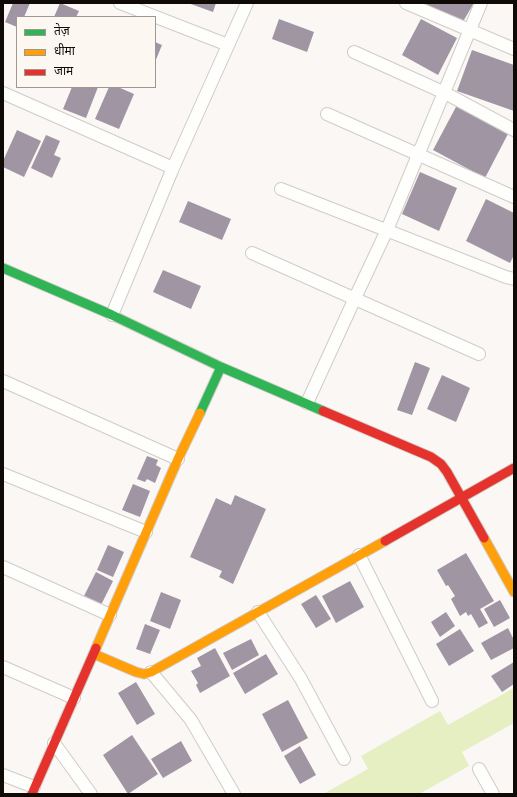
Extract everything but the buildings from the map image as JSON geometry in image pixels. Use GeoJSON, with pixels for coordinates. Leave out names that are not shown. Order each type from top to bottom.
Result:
{"type":"FeatureCollection","features":[{"type":"Feature","properties":{"kind":"street"},"geometry":{"type":"LineString","coordinates":[[120,3],[153,16]]}},
{"type":"Feature","properties":{"kind":"street"},"geometry":{"type":"LineString","coordinates":[[112,315],[173,168],[247,3]]}},
{"type":"Feature","properties":{"kind":"street"},"geometry":{"type":"LineString","coordinates":[[406,3],[514,49]]}},
{"type":"Feature","properties":{"kind":"street"},"geometry":{"type":"LineString","coordinates":[[307,403],[387,230],[481,3]]}},
{"type":"Feature","properties":{"kind":"street"},"geometry":{"type":"LineString","coordinates":[[156,17],[228,45]]}},
{"type":"Feature","properties":{"kind":"street"},"geometry":{"type":"LineString","coordinates":[[354,52],[444,93],[514,130]]}},
{"type":"Feature","properties":{"kind":"street"},"geometry":{"type":"LineString","coordinates":[[3,93],[173,168]]}},
{"type":"Feature","properties":{"kind":"street"},"geometry":{"type":"LineString","coordinates":[[327,114],[514,197]]}},
{"type":"Feature","properties":{"kind":"street"},"geometry":{"type":"LineString","coordinates":[[281,189],[514,279]]}},
{"type":"Feature","properties":{"kind":"street"},"geometry":{"type":"LineString","coordinates":[[252,253],[479,354]]}},
{"type":"Feature","properties":{"kind":"street"},"geometry":{"type":"LineString","coordinates":[[3,268],[112,315],[221,367],[431,457],[441,464],[462,497],[514,592]]}},
{"type":"Feature","properties":{"kind":"street"},"geometry":{"type":"LineString","coordinates":[[3,774],[33,791],[178,459],[221,367]]}},
{"type":"Feature","properties":{"kind":"street"},"geometry":{"type":"LineString","coordinates":[[3,381],[178,459]]}},
{"type":"Feature","properties":{"kind":"street"},"geometry":{"type":"LineString","coordinates":[[94,654],[136,672],[144,674],[151,672],[514,468]]}},
{"type":"Feature","properties":{"kind":"street"},"geometry":{"type":"LineString","coordinates":[[3,474],[146,532]]}},
{"type":"Feature","properties":{"kind":"street"},"geometry":{"type":"LineString","coordinates":[[359,555],[432,701]]}},
{"type":"Feature","properties":{"kind":"street"},"geometry":{"type":"LineString","coordinates":[[3,567],[110,615]]}},
{"type":"Feature","properties":{"kind":"street"},"geometry":{"type":"LineString","coordinates":[[258,612],[301,680],[344,759]]}},
{"type":"Feature","properties":{"kind":"street"},"geometry":{"type":"LineString","coordinates":[[3,667],[74,698]]}},
{"type":"Feature","properties":{"kind":"street"},"geometry":{"type":"LineString","coordinates":[[151,672],[191,720],[234,794]]}},
{"type":"Feature","properties":{"kind":"street"},"geometry":{"type":"LineString","coordinates":[[54,743],[91,794]]}},
{"type":"Feature","properties":{"kind":"street"},"geometry":{"type":"LineString","coordinates":[[479,769],[493,794]]}},
{"type":"Feature","properties":{"kind":"green space"},"geometry":{"type":"Polygon","coordinates":[[[514,688],[514,723],[462,752],[469,766],[419,794],[323,794],[368,769],[361,756],[440,711],[448,725],[514,688]]]}},
{"type":"Feature","properties":{"kind":"traffic: fast"},"geometry":{"type":"LineString","coordinates":[[3,268],[112,315],[221,367],[323,411]]}},
{"type":"Feature","properties":{"kind":"traffic: fast"},"geometry":{"type":"LineString","coordinates":[[200,413],[221,367]]}},
{"type":"Feature","properties":{"kind":"traffic: slow"},"geometry":{"type":"LineString","coordinates":[[96,648],[178,459],[200,413]]}},
{"type":"Feature","properties":{"kind":"traffic: slow"},"geometry":{"type":"LineString","coordinates":[[484,538],[514,592]]}},
{"type":"Feature","properties":{"kind":"traffic: slow"},"geometry":{"type":"LineString","coordinates":[[94,654],[136,672],[144,674],[151,672],[385,541]]}},
{"type":"Feature","properties":{"kind":"traffic: jam"},"geometry":{"type":"LineString","coordinates":[[323,411],[431,457],[441,464],[484,538]]}},
{"type":"Feature","properties":{"kind":"traffic: jam"},"geometry":{"type":"LineString","coordinates":[[385,541],[514,468]]}},
{"type":"Feature","properties":{"kind":"traffic: jam"},"geometry":{"type":"LineString","coordinates":[[32,794],[96,648]]}}]}
